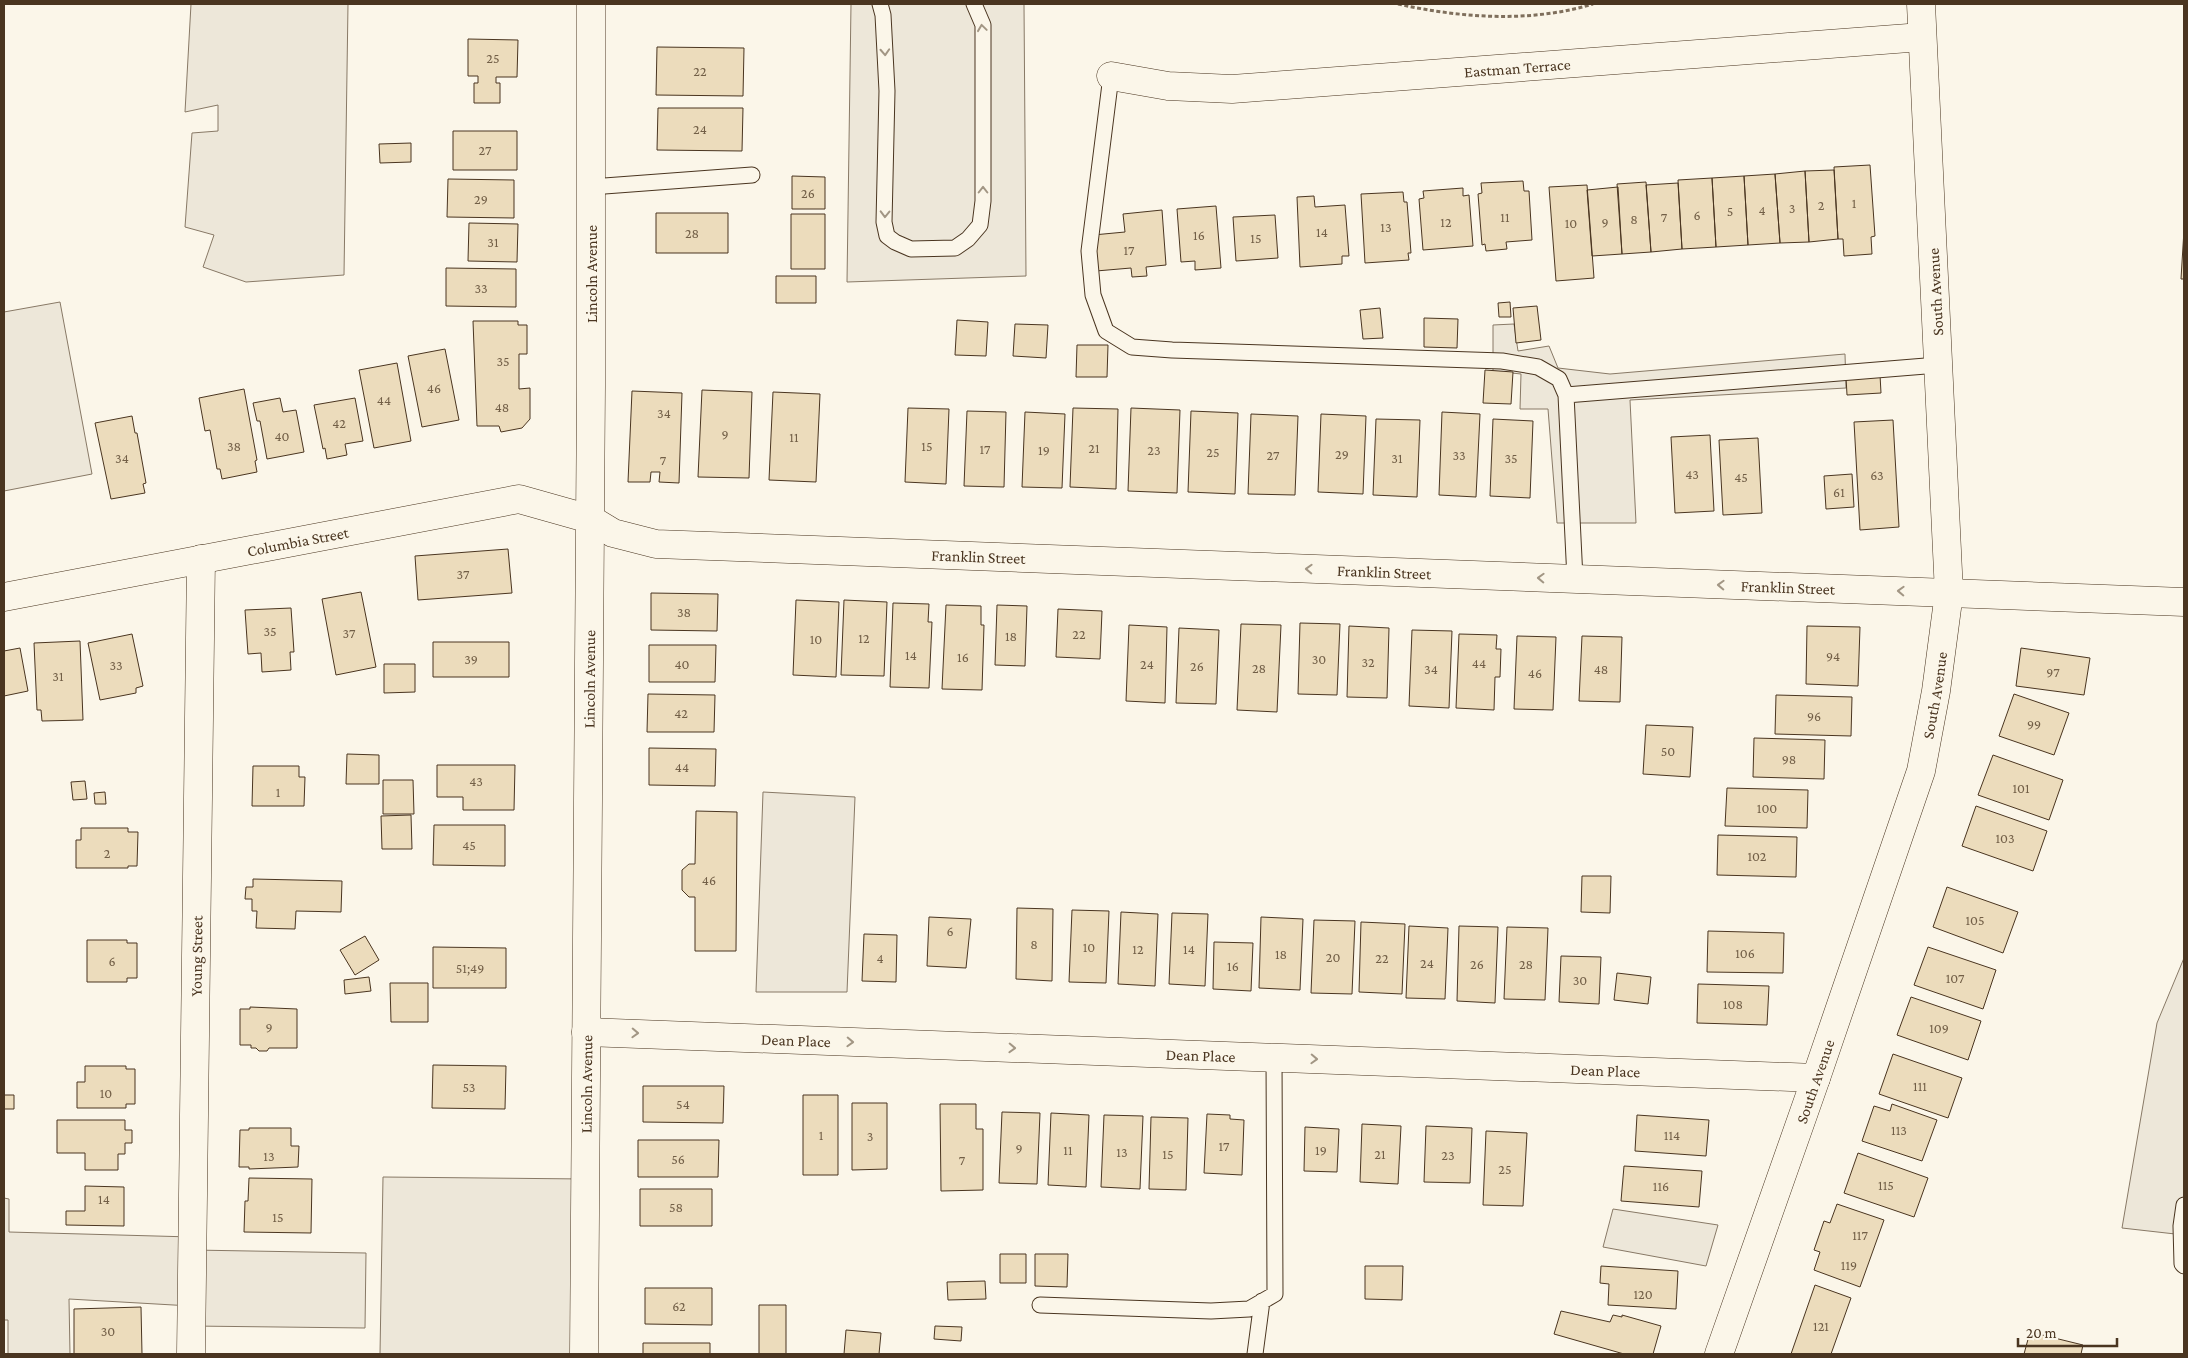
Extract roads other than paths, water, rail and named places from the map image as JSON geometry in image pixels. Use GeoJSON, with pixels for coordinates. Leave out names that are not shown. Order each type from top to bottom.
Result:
{"type":"FeatureCollection","features":[{"type":"Feature","properties":{"kind":"street","name":"Lincoln Avenue"},"geometry":{"type":"LineString","coordinates":[[584,1354],[590,518],[591,4]]}},
{"type":"Feature","properties":{"kind":"street","name":"South Avenue"},"geometry":{"type":"LineString","coordinates":[[1719,1354],[1921,771],[1936,691],[1949,593],[1921,4]]}},
{"type":"Feature","properties":{"kind":"street","name":"Eastman Terrace"},"geometry":{"type":"LineString","coordinates":[[1112,76],[1168,86],[1232,90],[1922,37]]}},
{"type":"Feature","properties":{"kind":"street","name":"Columbia Street"},"geometry":{"type":"LineString","coordinates":[[4,597],[519,499],[590,518]]}},
{"type":"Feature","properties":{"kind":"street","name":"Franklin Street"},"geometry":{"type":"LineString","coordinates":[[590,518],[613,533],[656,544],[2184,602]]}},
{"type":"Feature","properties":{"kind":"street","name":"Young Street"},"geometry":{"type":"LineString","coordinates":[[190,1354],[201,559]]}},
{"type":"Feature","properties":{"kind":"street","name":"Dean Place"},"geometry":{"type":"LineString","coordinates":[[586,1032],[1816,1078]]}},
{"type":"Feature","properties":{"kind":"lane"},"geometry":{"type":"LineString","coordinates":[[880,4],[883,15],[888,91],[884,222],[887,236],[911,249],[955,248],[968,240],[980,225],[983,201],[983,25],[974,4]]}},
{"type":"Feature","properties":{"kind":"lane"},"geometry":{"type":"LineString","coordinates":[[1112,76],[1089,251],[1093,295],[1106,331],[1132,347],[1502,361],[1538,368],[1560,379],[1566,396],[1575,579]]}},
{"type":"Feature","properties":{"kind":"lane"},"geometry":{"type":"LineString","coordinates":[[591,187],[752,175]]}},
{"type":"Feature","properties":{"kind":"lane"},"geometry":{"type":"LineString","coordinates":[[1566,396],[1938,365]]}},
{"type":"Feature","properties":{"kind":"lane"},"geometry":{"type":"LineString","coordinates":[[1040,1305],[1211,1311],[1249,1308],[1275,1294],[1274,1058]]}},
{"type":"Feature","properties":{"kind":"lane"},"geometry":{"type":"LineString","coordinates":[[2184,1205],[2181,1226],[2182,1264],[2184,1266]]}},
{"type":"Feature","properties":{"kind":"lane"},"geometry":{"type":"LineString","coordinates":[[1255,1354],[1262,1301]]}}]}
